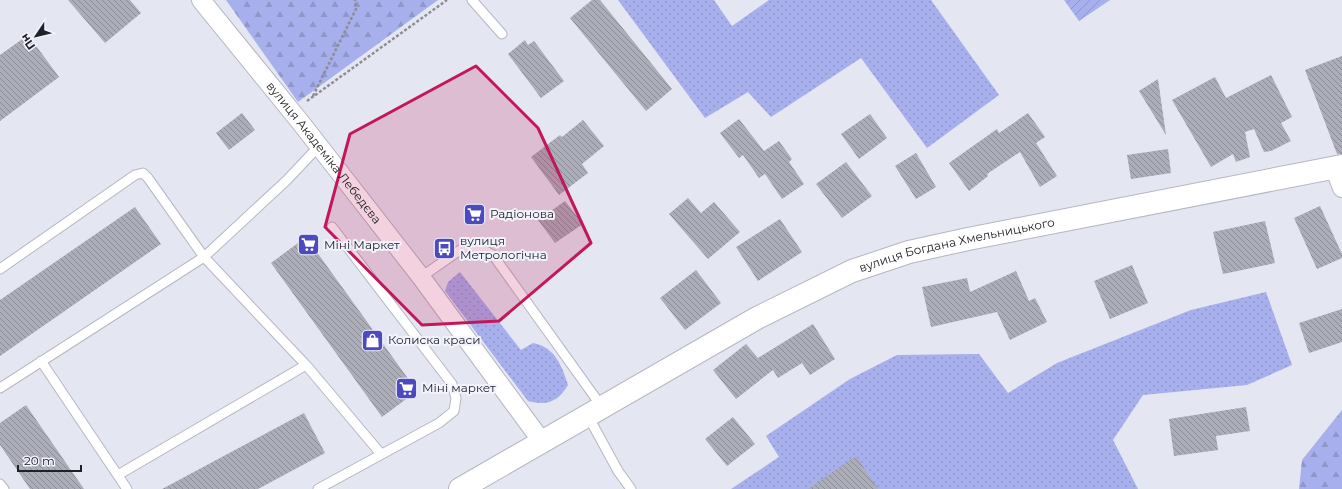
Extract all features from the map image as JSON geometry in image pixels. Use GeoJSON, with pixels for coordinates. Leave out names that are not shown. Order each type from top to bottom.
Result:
{"type":"FeatureCollection","features":[{"type":"Feature","properties":{"kind":"street","name":"вулиця Академіка Лебедєва"},"geometry":{"type":"LineString","coordinates":[[201,0],[292,112],[421,277],[543,443]]}},
{"type":"Feature","properties":{"kind":"street"},"geometry":{"type":"LineString","coordinates":[[1338,167],[1342,188]]}},
{"type":"Feature","properties":{"kind":"street","name":"вулиця Богдана Хмельницького"},"geometry":{"type":"LineString","coordinates":[[460,489],[543,443],[757,318],[852,271],[909,252],[968,239],[1338,167]]}},
{"type":"Feature","properties":{"kind":"lane"},"geometry":{"type":"LineString","coordinates":[[472,0],[502,34]]}},
{"type":"Feature","properties":{"kind":"lane"},"geometry":{"type":"LineString","coordinates":[[0,388],[204,257],[287,180],[318,146]]}},
{"type":"Feature","properties":{"kind":"lane"},"geometry":{"type":"LineString","coordinates":[[0,269],[135,175],[142,173],[148,178],[204,257],[306,365],[381,454]]}},
{"type":"Feature","properties":{"kind":"lane"},"geometry":{"type":"LineString","coordinates":[[318,489],[439,423],[454,411],[456,398],[452,384],[332,226]]}},
{"type":"Feature","properties":{"kind":"lane"},"geometry":{"type":"LineString","coordinates":[[421,277],[466,246],[480,248],[493,255],[595,412],[618,471],[631,489]]}},
{"type":"Feature","properties":{"kind":"lane"},"geometry":{"type":"LineString","coordinates":[[42,361],[127,489]]}},
{"type":"Feature","properties":{"kind":"lane"},"geometry":{"type":"LineString","coordinates":[[118,475],[306,365]]}},
{"type":"Feature","properties":{"kind":"lane"},"geometry":{"type":"LineString","coordinates":[[0,484],[4,489]]}},
{"type":"Feature","properties":{"kind":"path"},"geometry":{"type":"LineString","coordinates":[[313,96],[356,9],[355,0]]}},
{"type":"Feature","properties":{"kind":"path"},"geometry":{"type":"LineString","coordinates":[[292,112],[447,0]]}},
{"type":"Feature","properties":{"kind":"highlighted area"},"geometry":{"type":"Polygon","coordinates":[[[476,66],[538,128],[591,243],[499,321],[422,325],[325,227],[350,134],[476,66]]]}},
{"type":"Feature","properties":{"kind":"green space"},"geometry":{"type":"Polygon","coordinates":[[[226,0],[438,0],[298,102],[226,0]]]}},
{"type":"Feature","properties":{"kind":"green space"},"geometry":{"type":"Polygon","coordinates":[[[618,0],[714,0],[732,26],[769,0],[931,0],[999,95],[927,148],[861,58],[771,117],[748,92],[705,118],[618,0]]]}},
{"type":"Feature","properties":{"kind":"green space"},"geometry":{"type":"Polygon","coordinates":[[[1064,0],[1110,0],[1079,21],[1064,0]]]}},
{"type":"Feature","properties":{"kind":"green space"},"geometry":{"type":"Polygon","coordinates":[[[460,272],[521,350],[533,343],[541,345],[556,358],[560,364],[568,385],[556,399],[546,403],[528,401],[445,291],[448,282],[460,272]]]}},
{"type":"Feature","properties":{"kind":"green space"},"geometry":{"type":"Polygon","coordinates":[[[1266,292],[1292,365],[1247,385],[1143,395],[1113,440],[1138,489],[731,489],[779,457],[766,436],[850,379],[897,355],[979,354],[1008,393],[1057,363],[1191,310],[1266,292]]]}},
{"type":"Feature","properties":{"kind":"green space"},"geometry":{"type":"Polygon","coordinates":[[[1342,410],[1342,489],[1299,489],[1302,460],[1342,410]]]}},
{"type":"Feature","properties":{"kind":"building"},"geometry":{"type":"Polygon","coordinates":[[[68,0],[130,0],[141,13],[105,43],[68,0]]]}},
{"type":"Feature","properties":{"kind":"building"},"geometry":{"type":"Polygon","coordinates":[[[592,0],[600,0],[672,89],[646,111],[570,18],[592,0]]]}},
{"type":"Feature","properties":{"kind":"building"},"geometry":{"type":"Polygon","coordinates":[[[28,35],[59,77],[0,121],[0,55],[28,35]]]}},
{"type":"Feature","properties":{"kind":"building"},"geometry":{"type":"Polygon","coordinates":[[[525,40],[528,45],[534,41],[564,81],[541,98],[508,54],[525,40]]]}},
{"type":"Feature","properties":{"kind":"building"},"geometry":{"type":"Polygon","coordinates":[[[1342,56],[1342,154],[1337,154],[1305,70],[1342,56]]]}},
{"type":"Feature","properties":{"kind":"building"},"geometry":{"type":"Polygon","coordinates":[[[1271,75],[1292,117],[1281,123],[1291,141],[1271,151],[1264,152],[1254,129],[1245,132],[1250,157],[1236,162],[1233,154],[1211,167],[1172,100],[1215,77],[1226,98],[1271,75]]]}},
{"type":"Feature","properties":{"kind":"building"},"geometry":{"type":"Polygon","coordinates":[[[1158,79],[1166,135],[1139,91],[1158,79]]]}},
{"type":"Feature","properties":{"kind":"building"},"geometry":{"type":"Polygon","coordinates":[[[242,113],[255,130],[229,150],[216,133],[242,113]]]}},
{"type":"Feature","properties":{"kind":"building"},"geometry":{"type":"Polygon","coordinates":[[[1028,113],[1045,137],[1036,143],[1057,176],[1040,187],[1020,152],[987,174],[988,176],[969,191],[949,163],[997,129],[999,133],[1028,113]]]}},
{"type":"Feature","properties":{"kind":"building"},"geometry":{"type":"Polygon","coordinates":[[[870,114],[887,138],[859,159],[841,134],[870,114]]]}},
{"type":"Feature","properties":{"kind":"building"},"geometry":{"type":"Polygon","coordinates":[[[739,119],[764,151],[779,141],[792,159],[789,162],[804,184],[782,199],[765,174],[759,178],[743,155],[739,158],[720,133],[739,119]]]}},
{"type":"Feature","properties":{"kind":"building"},"geometry":{"type":"Polygon","coordinates":[[[583,120],[604,146],[582,164],[588,173],[559,195],[531,157],[560,135],[562,137],[583,120]]]}},
{"type":"Feature","properties":{"kind":"building"},"geometry":{"type":"Polygon","coordinates":[[[1168,149],[1171,173],[1131,179],[1127,155],[1168,149]]]}},
{"type":"Feature","properties":{"kind":"building"},"geometry":{"type":"Polygon","coordinates":[[[916,153],[936,187],[916,199],[895,166],[916,153]]]}},
{"type":"Feature","properties":{"kind":"building"},"geometry":{"type":"Polygon","coordinates":[[[846,162],[872,196],[842,218],[816,184],[846,162]]]}},
{"type":"Feature","properties":{"kind":"building"},"geometry":{"type":"Polygon","coordinates":[[[688,198],[701,213],[714,202],[740,232],[708,259],[669,214],[688,198]]]}},
{"type":"Feature","properties":{"kind":"building"},"geometry":{"type":"Polygon","coordinates":[[[565,201],[583,224],[555,243],[538,220],[565,201]]]}},
{"type":"Feature","properties":{"kind":"building"},"geometry":{"type":"Polygon","coordinates":[[[1320,206],[1342,254],[1342,258],[1317,269],[1294,218],[1320,206]]]}},
{"type":"Feature","properties":{"kind":"building"},"geometry":{"type":"Polygon","coordinates":[[[135,207],[161,244],[0,356],[0,300],[135,207]]]}},
{"type":"Feature","properties":{"kind":"building"},"geometry":{"type":"Polygon","coordinates":[[[780,219],[802,252],[758,281],[736,247],[780,219]]]}},
{"type":"Feature","properties":{"kind":"building"},"geometry":{"type":"Polygon","coordinates":[[[1265,221],[1275,263],[1223,274],[1213,232],[1265,221]]]}},
{"type":"Feature","properties":{"kind":"building"},"geometry":{"type":"Polygon","coordinates":[[[306,237],[417,391],[382,417],[271,263],[306,237]]]}},
{"type":"Feature","properties":{"kind":"building"},"geometry":{"type":"Polygon","coordinates":[[[1132,265],[1148,303],[1110,319],[1094,281],[1132,265]]]}},
{"type":"Feature","properties":{"kind":"building"},"geometry":{"type":"Polygon","coordinates":[[[696,270],[721,303],[685,330],[660,298],[696,270]]]}},
{"type":"Feature","properties":{"kind":"building"},"geometry":{"type":"Polygon","coordinates":[[[1016,271],[1029,301],[1035,298],[1047,322],[1010,340],[997,312],[931,327],[922,287],[967,278],[970,292],[1016,271]]]}},
{"type":"Feature","properties":{"kind":"building"},"geometry":{"type":"Polygon","coordinates":[[[1342,309],[1342,342],[1309,353],[1299,323],[1342,309]]]}},
{"type":"Feature","properties":{"kind":"building"},"geometry":{"type":"Polygon","coordinates":[[[813,324],[835,359],[810,375],[802,363],[778,378],[773,370],[736,399],[713,370],[746,344],[758,358],[813,324]]]}},
{"type":"Feature","properties":{"kind":"building"},"geometry":{"type":"Polygon","coordinates":[[[26,405],[84,489],[30,489],[0,445],[0,423],[26,405]]]}},
{"type":"Feature","properties":{"kind":"building"},"geometry":{"type":"Polygon","coordinates":[[[1246,407],[1250,431],[1216,436],[1218,450],[1174,456],[1169,419],[1246,407]]]}},
{"type":"Feature","properties":{"kind":"building"},"geometry":{"type":"Polygon","coordinates":[[[304,413],[325,453],[258,489],[162,489],[304,413]]]}},
{"type":"Feature","properties":{"kind":"building"},"geometry":{"type":"Polygon","coordinates":[[[733,417],[755,444],[727,466],[705,439],[733,417]]]}},
{"type":"Feature","properties":{"kind":"building"},"geometry":{"type":"Polygon","coordinates":[[[856,456],[878,489],[808,489],[856,456]]]}},
{"type":"Feature","properties":{"kind":"place","name":"Радіонова"},"geometry":{"type":"Point","coordinates":[474,214]}},
{"type":"Feature","properties":{"kind":"place","name":"Міні Маркет"},"geometry":{"type":"Point","coordinates":[308,245]}},
{"type":"Feature","properties":{"kind":"place","name":"вулиця Метрологічна"},"geometry":{"type":"Point","coordinates":[444,248]}},
{"type":"Feature","properties":{"kind":"place","name":"Колиска краси"},"geometry":{"type":"Point","coordinates":[372,340]}},
{"type":"Feature","properties":{"kind":"place","name":"Міні маркет"},"geometry":{"type":"Point","coordinates":[406,388]}}]}
